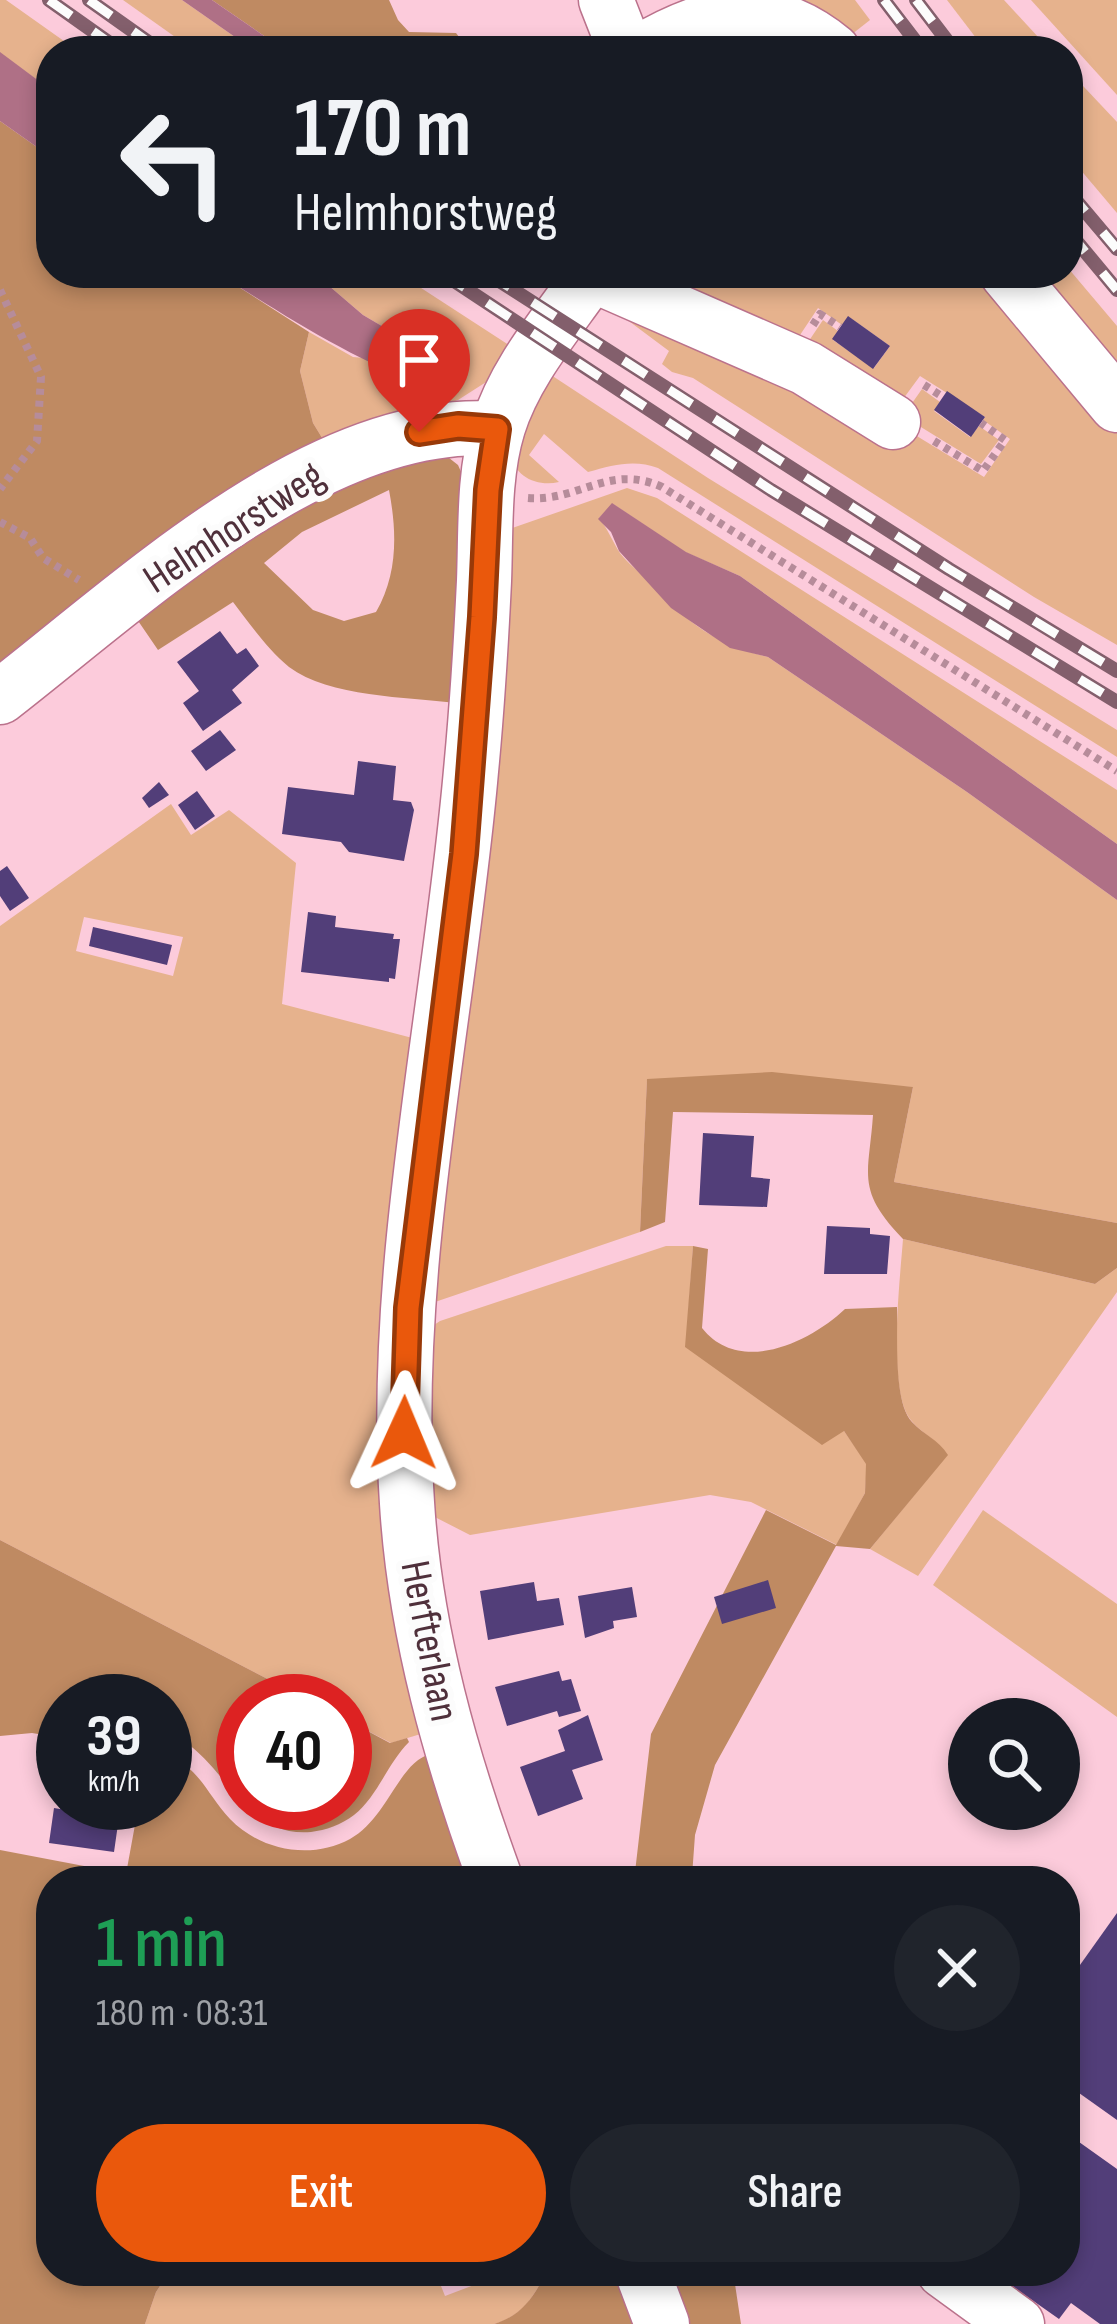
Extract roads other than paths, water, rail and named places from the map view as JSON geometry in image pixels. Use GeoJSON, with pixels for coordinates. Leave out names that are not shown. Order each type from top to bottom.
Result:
{"type":"FeatureCollection","features":[{"type":"Feature","properties":{"kind":"street"},"geometry":{"type":"LineString","coordinates":[[606,0],[620,36]]}},
{"type":"Feature","properties":{"kind":"street"},"geometry":{"type":"LineString","coordinates":[[671,36],[725,8],[748,2],[789,9],[819,36]]}},
{"type":"Feature","properties":{"kind":"street","name":"Herfterlaan"},"geometry":{"type":"LineString","coordinates":[[491,1866],[446,1733],[419,1613],[404,1433],[407,1318],[454,943],[472,765],[488,490],[497,429],[513,389],[582,288]]}},
{"type":"Feature","properties":{"kind":"street"},"geometry":{"type":"LineString","coordinates":[[626,288],[806,368],[912,405]]}},
{"type":"Feature","properties":{"kind":"street"},"geometry":{"type":"LineString","coordinates":[[1020,288],[1117,405]]}},
{"type":"Feature","properties":{"kind":"street","name":"Helmhorstweg"},"geometry":{"type":"LineString","coordinates":[[0,697],[197,544],[300,477],[419,432],[458,426],[497,429]]}},
{"type":"Feature","properties":{"kind":"street"},"geometry":{"type":"LineString","coordinates":[[648,2286],[662,2324]]}},
{"type":"Feature","properties":{"kind":"street"},"geometry":{"type":"LineString","coordinates":[[965,2286],[1017,2324]]}},
{"type":"Feature","properties":{"kind":"railway"},"geometry":{"type":"LineString","coordinates":[[49,0],[100,36]]}},
{"type":"Feature","properties":{"kind":"railway"},"geometry":{"type":"LineString","coordinates":[[89,0],[140,36]]}},
{"type":"Feature","properties":{"kind":"railway"},"geometry":{"type":"LineString","coordinates":[[884,0],[912,36]]}},
{"type":"Feature","properties":{"kind":"railway"},"geometry":{"type":"LineString","coordinates":[[916,0],[944,36]]}},
{"type":"Feature","properties":{"kind":"railway"},"geometry":{"type":"LineString","coordinates":[[1083,209],[1117,249]]}},
{"type":"Feature","properties":{"kind":"railway"},"geometry":{"type":"LineString","coordinates":[[1083,249],[1117,290]]}},
{"type":"Feature","properties":{"kind":"railway"},"geometry":{"type":"LineString","coordinates":[[465,288],[771,490],[1117,702]]}},
{"type":"Feature","properties":{"kind":"railway"},"geometry":{"type":"LineString","coordinates":[[510,288],[1117,671]]}}]}
